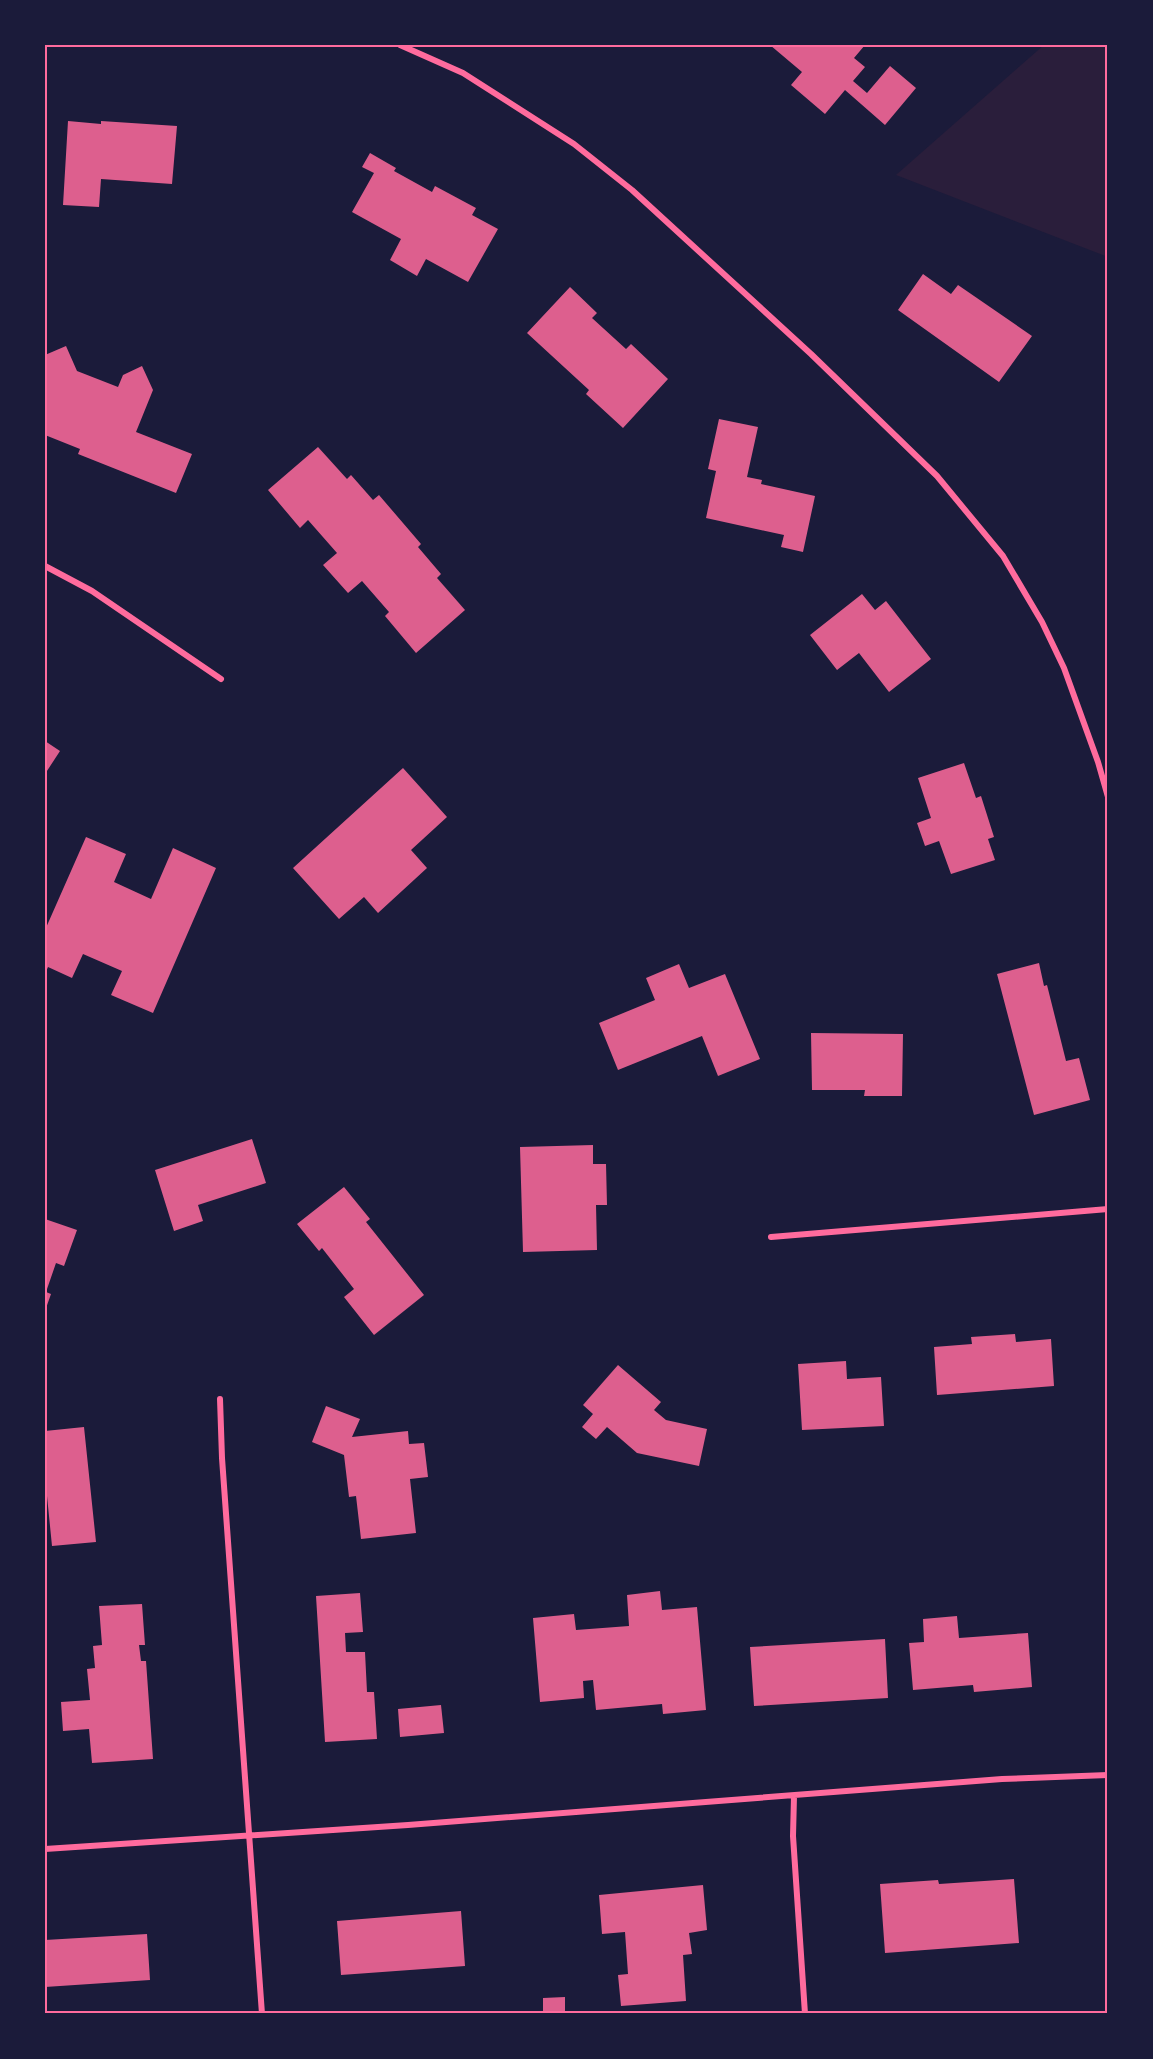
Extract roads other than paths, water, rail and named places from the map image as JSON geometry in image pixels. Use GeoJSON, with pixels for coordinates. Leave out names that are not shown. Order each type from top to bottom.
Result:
{"type":"FeatureCollection","features":[{"type":"Feature","properties":{"kind":"street"},"geometry":{"type":"LineString","coordinates":[[400,45],[463,73],[574,144],[632,190],[811,354],[937,476],[1003,556],[1042,622],[1064,668],[1098,762],[1108,797]]}},
{"type":"Feature","properties":{"kind":"street"},"geometry":{"type":"LineString","coordinates":[[45,566],[92,591],[221,679]]}},
{"type":"Feature","properties":{"kind":"street"},"geometry":{"type":"LineString","coordinates":[[771,1237],[1108,1209]]}},
{"type":"Feature","properties":{"kind":"street"},"geometry":{"type":"LineString","coordinates":[[220,1399],[222,1458],[262,2014]]}},
{"type":"Feature","properties":{"kind":"street"},"geometry":{"type":"LineString","coordinates":[[45,1849],[250,1836],[1002,1779],[1108,1775]]}},
{"type":"Feature","properties":{"kind":"street"},"geometry":{"type":"LineString","coordinates":[[794,1796],[793,1836],[805,2014]]}}]}
